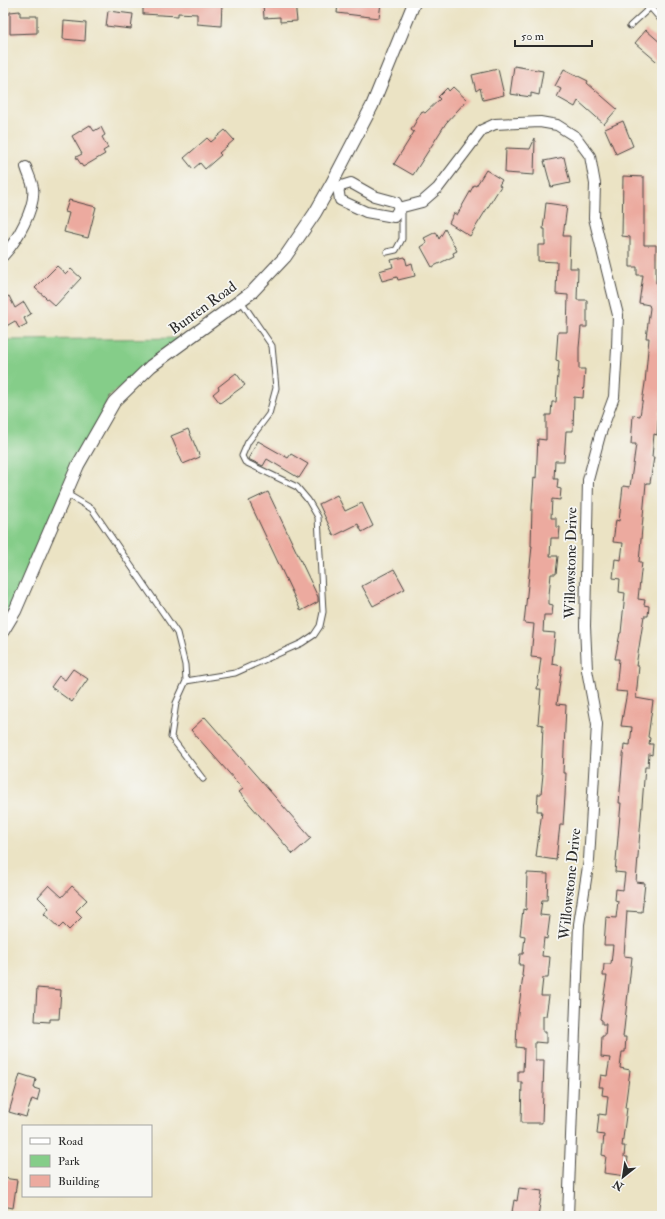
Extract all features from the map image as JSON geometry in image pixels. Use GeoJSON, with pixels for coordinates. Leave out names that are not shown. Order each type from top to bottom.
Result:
{"type":"FeatureCollection","features":[{"type":"Feature","properties":{"kind":"street","name":"Bunten Road"},"geometry":{"type":"LineString","coordinates":[[3,631],[15,611],[78,465],[114,402],[151,366],[252,292],[285,257],[335,185],[372,106],[414,3]]}},
{"type":"Feature","properties":{"kind":"street","name":"Willowstone Drive"},"geometry":{"type":"LineString","coordinates":[[335,185],[340,200],[366,212],[394,216],[401,208],[422,202],[438,188],[482,130],[495,124],[540,122],[557,125],[576,137],[590,156],[595,184],[594,218],[618,315],[614,396],[588,480],[585,626],[587,670],[597,724],[589,860],[579,924],[568,1216]]}},
{"type":"Feature","properties":{"kind":"street"},"geometry":{"type":"LineString","coordinates":[[3,256],[15,244],[22,230],[30,205],[33,189],[26,167]]}},
{"type":"Feature","properties":{"kind":"street"},"geometry":{"type":"LineString","coordinates":[[335,185],[351,183],[379,198],[396,202],[401,208]]}},
{"type":"Feature","properties":{"kind":"street"},"geometry":{"type":"LineString","coordinates":[[375,214],[379,198]]}},
{"type":"Feature","properties":{"kind":"lane"},"geometry":{"type":"LineString","coordinates":[[630,26],[655,3]]}},
{"type":"Feature","properties":{"kind":"lane"},"geometry":{"type":"LineString","coordinates":[[650,7],[662,21]]}},
{"type":"Feature","properties":{"kind":"lane"},"geometry":{"type":"LineString","coordinates":[[387,252],[396,250],[402,239],[401,208]]}},
{"type":"Feature","properties":{"kind":"lane"},"geometry":{"type":"LineString","coordinates":[[186,681],[235,673],[302,643],[314,635],[320,626],[323,612],[318,517],[308,500],[297,487],[245,462],[242,456],[248,442],[269,414],[276,388],[272,346],[241,301]]}},
{"type":"Feature","properties":{"kind":"lane"},"geometry":{"type":"LineString","coordinates":[[66,493],[92,509],[177,633],[185,665],[186,681],[176,703],[171,737],[203,779]]}},
{"type":"Feature","properties":{"kind":"green space"},"geometry":{"type":"Polygon","coordinates":[[[183,338],[109,396],[70,492],[3,623],[3,340],[183,338]]]}},
{"type":"Feature","properties":{"kind":"building"},"geometry":{"type":"Polygon","coordinates":[[[143,3],[222,3],[221,26],[197,24],[197,14],[178,13],[178,16],[143,14],[143,3]]]}},
{"type":"Feature","properties":{"kind":"building"},"geometry":{"type":"Polygon","coordinates":[[[263,3],[295,3],[297,21],[280,22],[280,17],[264,18],[263,3]]]}},
{"type":"Feature","properties":{"kind":"building"},"geometry":{"type":"Polygon","coordinates":[[[338,3],[381,3],[379,18],[337,13],[338,3]]]}},
{"type":"Feature","properties":{"kind":"building"},"geometry":{"type":"Polygon","coordinates":[[[20,11],[20,16],[37,16],[37,33],[10,34],[10,12],[20,11]]]}},
{"type":"Feature","properties":{"kind":"building"},"geometry":{"type":"Polygon","coordinates":[[[108,11],[133,14],[131,29],[106,26],[108,11]]]}},
{"type":"Feature","properties":{"kind":"building"},"geometry":{"type":"Polygon","coordinates":[[[64,21],[86,23],[85,41],[63,39],[64,21]]]}},
{"type":"Feature","properties":{"kind":"building"},"geometry":{"type":"Polygon","coordinates":[[[646,30],[662,44],[662,66],[635,43],[646,30]]]}},
{"type":"Feature","properties":{"kind":"building"},"geometry":{"type":"Polygon","coordinates":[[[514,66],[543,71],[539,95],[531,93],[531,97],[510,94],[514,66]]]}},
{"type":"Feature","properties":{"kind":"building"},"geometry":{"type":"Polygon","coordinates":[[[498,69],[504,95],[483,100],[480,88],[476,91],[472,75],[498,69]]]}},
{"type":"Feature","properties":{"kind":"building"},"geometry":{"type":"Polygon","coordinates":[[[564,69],[588,81],[587,83],[617,109],[604,124],[578,101],[575,107],[557,97],[561,89],[555,86],[564,69]]]}},
{"type":"Feature","properties":{"kind":"building"},"geometry":{"type":"Polygon","coordinates":[[[453,87],[467,100],[446,123],[413,175],[394,164],[414,132],[411,130],[422,111],[425,113],[440,99],[438,97],[447,88],[449,91],[453,87]]]}},
{"type":"Feature","properties":{"kind":"building"},"geometry":{"type":"Polygon","coordinates":[[[623,121],[633,146],[616,154],[605,129],[623,121]]]}},
{"type":"Feature","properties":{"kind":"building"},"geometry":{"type":"Polygon","coordinates":[[[90,125],[94,131],[101,127],[105,135],[102,137],[108,148],[103,151],[105,154],[83,167],[76,157],[82,154],[72,136],[90,125]]]}},
{"type":"Feature","properties":{"kind":"building"},"geometry":{"type":"Polygon","coordinates":[[[225,130],[234,140],[219,153],[221,155],[205,169],[200,163],[193,169],[184,158],[207,138],[211,142],[225,130]]]}},
{"type":"Feature","properties":{"kind":"building"},"geometry":{"type":"Polygon","coordinates":[[[535,138],[534,175],[505,173],[506,148],[530,149],[535,138]]]}},
{"type":"Feature","properties":{"kind":"building"},"geometry":{"type":"Polygon","coordinates":[[[564,157],[570,183],[551,187],[544,161],[564,157]]]}},
{"type":"Feature","properties":{"kind":"building"},"geometry":{"type":"Polygon","coordinates":[[[486,170],[502,180],[499,185],[501,186],[470,236],[449,223],[454,213],[457,215],[474,185],[476,186],[486,170]]]}},
{"type":"Feature","properties":{"kind":"building"},"geometry":{"type":"Polygon","coordinates":[[[623,176],[644,177],[644,245],[656,245],[656,283],[662,284],[662,407],[661,412],[659,411],[657,435],[654,434],[652,457],[654,457],[650,483],[646,483],[639,562],[642,562],[638,599],[645,600],[644,605],[649,606],[648,616],[644,616],[636,666],[639,666],[636,698],[653,701],[648,737],[650,738],[649,744],[653,744],[652,755],[649,754],[648,767],[645,767],[636,882],[645,883],[642,912],[627,911],[624,956],[632,957],[623,1037],[626,1037],[625,1052],[622,1052],[620,1068],[630,1070],[622,1146],[625,1146],[624,1157],[628,1157],[626,1176],[604,1173],[606,1156],[602,1155],[604,1135],[597,1134],[599,1114],[606,1115],[608,1096],[602,1095],[603,1087],[599,1087],[601,1075],[607,1076],[610,1058],[601,1057],[602,1036],[605,1036],[606,1024],[602,1024],[602,1020],[600,1019],[607,976],[603,976],[604,964],[611,964],[613,945],[604,945],[606,917],[616,918],[618,901],[615,900],[616,889],[623,890],[625,873],[615,872],[624,744],[630,745],[632,727],[621,726],[627,692],[616,691],[619,659],[615,659],[621,633],[625,593],[619,592],[620,579],[613,578],[615,559],[621,560],[623,543],[613,542],[616,520],[619,521],[623,486],[630,487],[636,444],[631,444],[633,415],[640,416],[645,383],[649,338],[646,338],[650,308],[649,305],[639,303],[643,275],[637,275],[637,267],[630,267],[630,237],[622,236],[623,176]]]}},
{"type":"Feature","properties":{"kind":"building"},"geometry":{"type":"Polygon","coordinates":[[[69,200],[96,207],[88,238],[64,232],[69,213],[65,212],[69,200]]]}},
{"type":"Feature","properties":{"kind":"building"},"geometry":{"type":"Polygon","coordinates":[[[546,203],[567,206],[563,236],[570,236],[569,268],[578,268],[577,300],[587,300],[587,327],[581,327],[579,348],[579,369],[585,369],[583,398],[574,397],[573,431],[566,431],[564,461],[555,461],[554,479],[558,479],[557,488],[561,489],[560,500],[552,499],[551,518],[556,518],[556,527],[560,527],[559,538],[551,538],[550,556],[558,556],[556,574],[551,574],[549,604],[553,605],[552,615],[544,615],[543,632],[555,633],[552,664],[562,666],[557,704],[566,705],[563,773],[566,773],[565,796],[563,825],[560,825],[556,860],[536,857],[542,811],[537,811],[538,794],[541,794],[543,774],[541,774],[543,725],[538,724],[541,689],[537,689],[541,658],[531,657],[534,624],[524,623],[532,546],[532,507],[534,477],[536,478],[538,439],[546,440],[546,415],[551,415],[552,402],[556,402],[559,361],[556,360],[558,332],[567,332],[568,295],[556,294],[557,262],[538,261],[538,245],[545,245],[545,229],[543,229],[546,203]]]}},
{"type":"Feature","properties":{"kind":"building"},"geometry":{"type":"Polygon","coordinates":[[[445,229],[457,251],[453,253],[454,256],[432,267],[421,247],[427,243],[424,238],[436,232],[439,239],[445,229]]]}},
{"type":"Feature","properties":{"kind":"building"},"geometry":{"type":"Polygon","coordinates":[[[405,257],[407,265],[412,263],[415,276],[398,280],[397,277],[382,281],[379,271],[393,267],[391,260],[405,257]]]}},
{"type":"Feature","properties":{"kind":"building"},"geometry":{"type":"Polygon","coordinates":[[[57,266],[66,274],[71,269],[81,278],[55,306],[35,288],[57,266]]]}},
{"type":"Feature","properties":{"kind":"building"},"geometry":{"type":"Polygon","coordinates":[[[9,296],[15,308],[24,302],[31,314],[24,318],[27,324],[19,328],[15,321],[3,328],[3,299],[9,296]]]}},
{"type":"Feature","properties":{"kind":"building"},"geometry":{"type":"Polygon","coordinates":[[[236,373],[245,385],[220,403],[213,394],[219,389],[218,387],[236,373]]]}},
{"type":"Feature","properties":{"kind":"building"},"geometry":{"type":"Polygon","coordinates":[[[188,429],[200,457],[183,464],[171,436],[188,429]]]}},
{"type":"Feature","properties":{"kind":"building"},"geometry":{"type":"Polygon","coordinates":[[[258,441],[288,458],[291,454],[308,464],[299,478],[267,459],[263,466],[248,459],[258,441]]]}},
{"type":"Feature","properties":{"kind":"building"},"geometry":{"type":"Polygon","coordinates":[[[268,492],[318,597],[318,602],[301,611],[249,501],[268,492]]]}},
{"type":"Feature","properties":{"kind":"building"},"geometry":{"type":"Polygon","coordinates":[[[337,495],[345,511],[362,503],[373,526],[362,532],[358,524],[334,536],[319,504],[337,495]]]}},
{"type":"Feature","properties":{"kind":"building"},"geometry":{"type":"Polygon","coordinates":[[[394,569],[405,589],[373,606],[362,586],[394,569]]]}},
{"type":"Feature","properties":{"kind":"building"},"geometry":{"type":"Polygon","coordinates":[[[73,669],[88,679],[72,702],[51,687],[59,676],[65,680],[73,669]]]}},
{"type":"Feature","properties":{"kind":"building"},"geometry":{"type":"Polygon","coordinates":[[[205,717],[311,838],[293,854],[239,792],[243,789],[191,730],[205,717]]]}},
{"type":"Feature","properties":{"kind":"building"},"geometry":{"type":"Polygon","coordinates":[[[527,873],[548,874],[547,900],[542,900],[540,915],[550,916],[547,939],[544,938],[542,956],[550,957],[548,978],[543,978],[541,996],[549,996],[546,1016],[543,1016],[543,1032],[546,1032],[546,1043],[535,1042],[535,1060],[544,1060],[542,1123],[521,1123],[522,1082],[518,1082],[518,1071],[523,1071],[524,1048],[516,1047],[517,1021],[523,976],[523,965],[519,965],[520,954],[523,954],[525,936],[520,935],[523,909],[526,910],[527,873]]]}},
{"type":"Feature","properties":{"kind":"building"},"geometry":{"type":"Polygon","coordinates":[[[49,885],[62,897],[72,886],[87,900],[76,911],[82,917],[69,930],[63,924],[59,928],[44,914],[49,908],[38,897],[49,885]]]}},
{"type":"Feature","properties":{"kind":"building"},"geometry":{"type":"Polygon","coordinates":[[[37,988],[61,990],[59,1019],[50,1019],[50,1022],[35,1021],[37,988]]]}},
{"type":"Feature","properties":{"kind":"building"},"geometry":{"type":"Polygon","coordinates":[[[20,1074],[36,1079],[34,1088],[40,1090],[37,1101],[32,1099],[26,1117],[9,1112],[20,1074]]]}},
{"type":"Feature","properties":{"kind":"building"},"geometry":{"type":"Polygon","coordinates":[[[3,1178],[17,1180],[13,1208],[3,1206],[3,1178]]]}},
{"type":"Feature","properties":{"kind":"building"},"geometry":{"type":"Polygon","coordinates":[[[519,1188],[542,1191],[538,1216],[518,1216],[518,1213],[512,1212],[514,1200],[517,1201],[519,1188]]]}}]}
